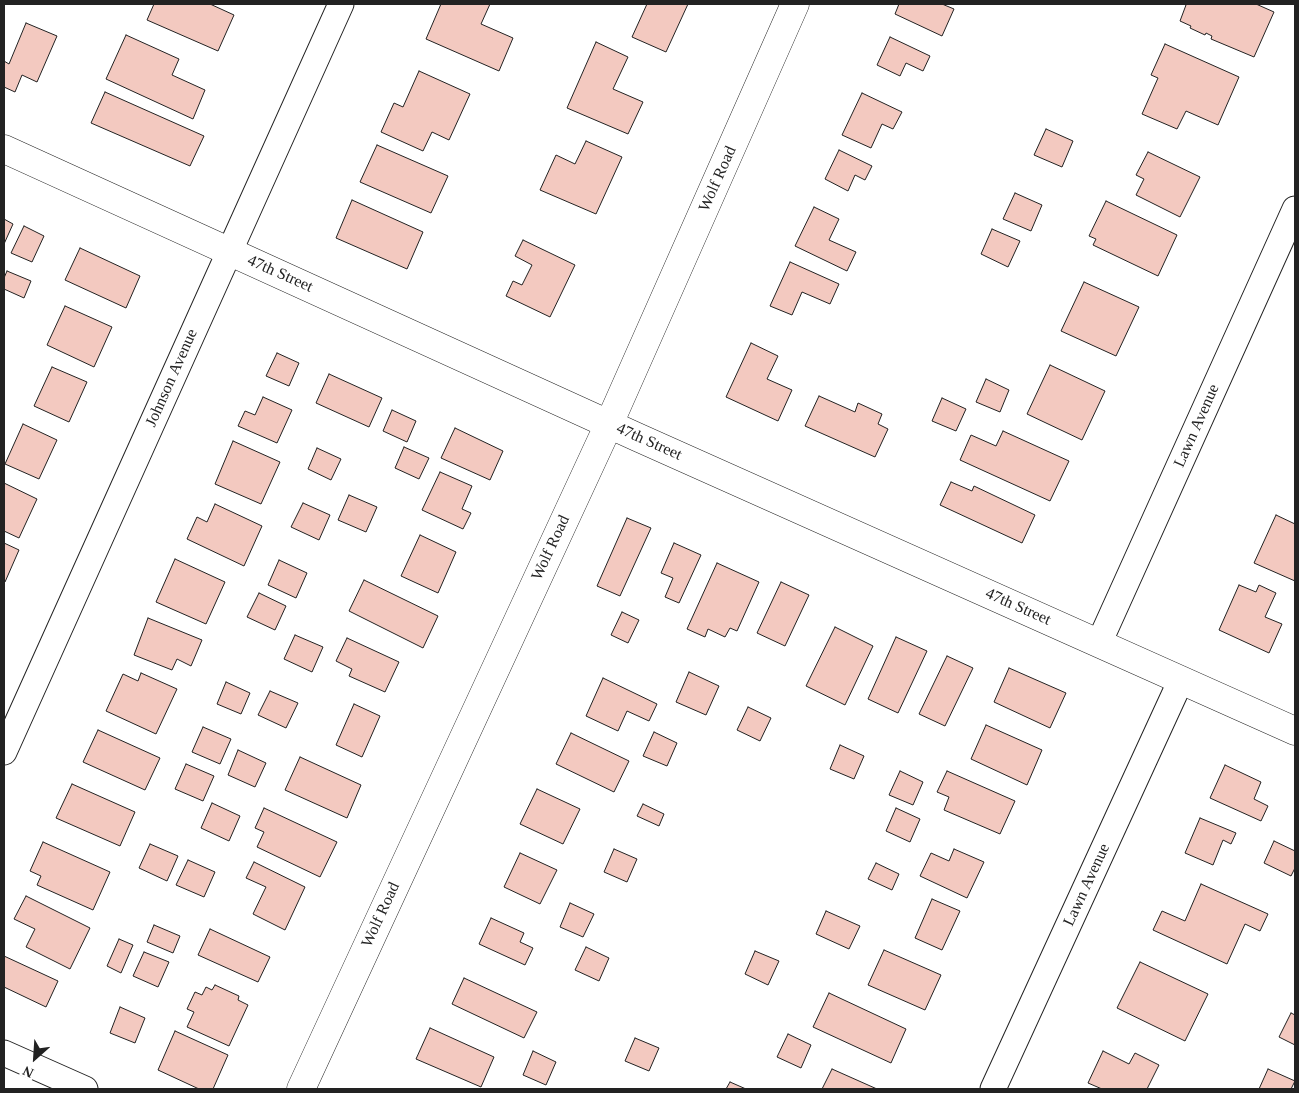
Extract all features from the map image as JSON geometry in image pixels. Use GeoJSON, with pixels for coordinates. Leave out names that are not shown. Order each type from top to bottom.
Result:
{"type":"FeatureCollection","features":[{"type":"Feature","properties":{"kind":"main road","name":"Wolf Road"},"geometry":{"type":"LineString","coordinates":[[301,1089],[609,424],[795,4]]}},
{"type":"Feature","properties":{"kind":"main road","name":"47th Street"},"geometry":{"type":"LineString","coordinates":[[4,149],[609,424],[1295,731]]}},
{"type":"Feature","properties":{"kind":"street","name":"Johnson Avenue"},"geometry":{"type":"LineString","coordinates":[[4,752],[341,4]]}},
{"type":"Feature","properties":{"kind":"street","name":"Lawn Avenue"},"geometry":{"type":"LineString","coordinates":[[1099,643],[1295,209]]}},
{"type":"Feature","properties":{"kind":"street","name":"Lawn Avenue"},"geometry":{"type":"LineString","coordinates":[[993,1089],[1181,680]]}},
{"type":"Feature","properties":{"kind":"street"},"geometry":{"type":"LineString","coordinates":[[4,1053],[85,1089]]}},
{"type":"Feature","properties":{"kind":"building"},"geometry":{"type":"Polygon","coordinates":[[[154,4],[210,4],[234,15],[218,51],[147,20],[154,4]]]}},
{"type":"Feature","properties":{"kind":"building"},"geometry":{"type":"Polygon","coordinates":[[[441,4],[490,4],[481,24],[513,38],[499,71],[426,39],[441,4]]]}},
{"type":"Feature","properties":{"kind":"building"},"geometry":{"type":"Polygon","coordinates":[[[647,4],[688,4],[666,52],[632,37],[647,4]]]}},
{"type":"Feature","properties":{"kind":"building"},"geometry":{"type":"Polygon","coordinates":[[[899,4],[942,4],[954,9],[942,36],[895,14],[899,4]]]}},
{"type":"Feature","properties":{"kind":"building"},"geometry":{"type":"Polygon","coordinates":[[[1183,4],[1256,4],[1274,12],[1254,57],[1211,39],[1212,36],[1190,28],[1191,26],[1180,21],[1186,5],[1183,4]]]}},
{"type":"Feature","properties":{"kind":"building"},"geometry":{"type":"Polygon","coordinates":[[[26,23],[57,36],[37,82],[22,75],[15,92],[4,87],[4,61],[9,64],[26,23]]]}},
{"type":"Feature","properties":{"kind":"building"},"geometry":{"type":"Polygon","coordinates":[[[126,35],[179,59],[172,75],[205,90],[193,119],[106,79],[126,35]]]}},
{"type":"Feature","properties":{"kind":"building"},"geometry":{"type":"Polygon","coordinates":[[[890,37],[930,56],[923,71],[906,63],[900,76],[877,65],[890,37]]]}},
{"type":"Feature","properties":{"kind":"building"},"geometry":{"type":"Polygon","coordinates":[[[596,42],[628,57],[613,89],[643,102],[628,134],[567,108],[596,42]]]}},
{"type":"Feature","properties":{"kind":"building"},"geometry":{"type":"Polygon","coordinates":[[[1165,44],[1239,77],[1218,125],[1186,111],[1177,129],[1142,114],[1158,78],[1151,75],[1165,44]]]}},
{"type":"Feature","properties":{"kind":"building"},"geometry":{"type":"Polygon","coordinates":[[[419,71],[470,94],[449,140],[432,132],[423,151],[381,132],[394,103],[403,107],[419,71]]]}},
{"type":"Feature","properties":{"kind":"building"},"geometry":{"type":"Polygon","coordinates":[[[105,92],[204,136],[190,166],[91,123],[105,92]]]}},
{"type":"Feature","properties":{"kind":"building"},"geometry":{"type":"Polygon","coordinates":[[[862,93],[902,112],[893,129],[882,124],[871,148],[842,135],[862,93]]]}},
{"type":"Feature","properties":{"kind":"building"},"geometry":{"type":"Polygon","coordinates":[[[1046,129],[1073,141],[1062,167],[1034,155],[1046,129]]]}},
{"type":"Feature","properties":{"kind":"building"},"geometry":{"type":"Polygon","coordinates":[[[586,141],[622,157],[596,214],[540,190],[556,155],[575,164],[586,141]]]}},
{"type":"Feature","properties":{"kind":"building"},"geometry":{"type":"Polygon","coordinates":[[[377,145],[448,176],[431,213],[360,182],[377,145]]]}},
{"type":"Feature","properties":{"kind":"building"},"geometry":{"type":"Polygon","coordinates":[[[839,150],[872,166],[865,180],[855,175],[848,191],[825,179],[839,150]]]}},
{"type":"Feature","properties":{"kind":"building"},"geometry":{"type":"Polygon","coordinates":[[[1148,152],[1200,177],[1180,217],[1136,195],[1144,179],[1136,175],[1148,152]]]}},
{"type":"Feature","properties":{"kind":"building"},"geometry":{"type":"Polygon","coordinates":[[[1015,193],[1042,205],[1031,231],[1003,219],[1015,193]]]}},
{"type":"Feature","properties":{"kind":"building"},"geometry":{"type":"Polygon","coordinates":[[[352,200],[423,232],[407,269],[336,238],[352,200]]]}},
{"type":"Feature","properties":{"kind":"building"},"geometry":{"type":"Polygon","coordinates":[[[1106,201],[1177,235],[1158,276],[1093,245],[1096,239],[1089,236],[1106,201]]]}},
{"type":"Feature","properties":{"kind":"building"},"geometry":{"type":"Polygon","coordinates":[[[814,207],[839,219],[829,240],[856,252],[847,271],[795,246],[814,207]]]}},
{"type":"Feature","properties":{"kind":"building"},"geometry":{"type":"Polygon","coordinates":[[[4,219],[13,224],[4,244],[4,219]]]}},
{"type":"Feature","properties":{"kind":"building"},"geometry":{"type":"Polygon","coordinates":[[[24,226],[44,236],[32,262],[11,253],[24,226]]]}},
{"type":"Feature","properties":{"kind":"building"},"geometry":{"type":"Polygon","coordinates":[[[992,229],[1020,241],[1008,267],[981,254],[992,229]]]}},
{"type":"Feature","properties":{"kind":"building"},"geometry":{"type":"Polygon","coordinates":[[[523,240],[575,265],[550,317],[506,296],[513,281],[522,285],[532,265],[515,256],[523,240]]]}},
{"type":"Feature","properties":{"kind":"building"},"geometry":{"type":"Polygon","coordinates":[[[80,248],[140,276],[126,308],[65,280],[80,248]]]}},
{"type":"Feature","properties":{"kind":"building"},"geometry":{"type":"Polygon","coordinates":[[[790,262],[839,284],[830,304],[802,292],[792,315],[770,306],[790,262]]]}},
{"type":"Feature","properties":{"kind":"building"},"geometry":{"type":"Polygon","coordinates":[[[7,271],[31,281],[24,298],[4,289],[4,278],[7,271]]]}},
{"type":"Feature","properties":{"kind":"building"},"geometry":{"type":"Polygon","coordinates":[[[1084,282],[1139,307],[1116,356],[1061,331],[1084,282]]]}},
{"type":"Feature","properties":{"kind":"building"},"geometry":{"type":"Polygon","coordinates":[[[65,306],[112,327],[94,367],[47,345],[65,306]]]}},
{"type":"Feature","properties":{"kind":"building"},"geometry":{"type":"Polygon","coordinates":[[[751,343],[778,356],[767,379],[792,390],[778,421],[726,397],[751,343]]]}},
{"type":"Feature","properties":{"kind":"building"},"geometry":{"type":"Polygon","coordinates":[[[277,353],[299,363],[289,386],[266,376],[277,353]]]}},
{"type":"Feature","properties":{"kind":"building"},"geometry":{"type":"Polygon","coordinates":[[[1050,365],[1105,391],[1082,440],[1027,414],[1050,365]]]}},
{"type":"Feature","properties":{"kind":"building"},"geometry":{"type":"Polygon","coordinates":[[[52,367],[87,382],[69,422],[34,406],[52,367]]]}},
{"type":"Feature","properties":{"kind":"building"},"geometry":{"type":"Polygon","coordinates":[[[329,374],[382,398],[369,427],[316,403],[329,374]]]}},
{"type":"Feature","properties":{"kind":"building"},"geometry":{"type":"Polygon","coordinates":[[[986,379],[1009,390],[1000,412],[976,402],[986,379]]]}},
{"type":"Feature","properties":{"kind":"building"},"geometry":{"type":"Polygon","coordinates":[[[819,396],[855,412],[858,403],[882,414],[878,424],[888,429],[875,457],[805,426],[819,396]]]}},
{"type":"Feature","properties":{"kind":"building"},"geometry":{"type":"Polygon","coordinates":[[[263,397],[292,410],[277,443],[238,426],[245,411],[255,415],[263,397]]]}},
{"type":"Feature","properties":{"kind":"building"},"geometry":{"type":"Polygon","coordinates":[[[942,398],[966,409],[956,431],[932,421],[942,398]]]}},
{"type":"Feature","properties":{"kind":"building"},"geometry":{"type":"Polygon","coordinates":[[[392,410],[416,421],[407,442],[383,431],[392,410]]]}},
{"type":"Feature","properties":{"kind":"building"},"geometry":{"type":"Polygon","coordinates":[[[23,424],[57,440],[39,479],[5,464],[23,424]]]}},
{"type":"Feature","properties":{"kind":"building"},"geometry":{"type":"Polygon","coordinates":[[[455,428],[503,451],[490,480],[441,458],[455,428]]]}},
{"type":"Feature","properties":{"kind":"building"},"geometry":{"type":"Polygon","coordinates":[[[1003,431],[1069,461],[1050,501],[960,460],[971,435],[996,446],[1003,431]]]}},
{"type":"Feature","properties":{"kind":"building"},"geometry":{"type":"Polygon","coordinates":[[[233,441],[280,462],[261,504],[215,484],[233,441]]]}},
{"type":"Feature","properties":{"kind":"building"},"geometry":{"type":"Polygon","coordinates":[[[404,447],[429,458],[419,479],[395,468],[404,447]]]}},
{"type":"Feature","properties":{"kind":"building"},"geometry":{"type":"Polygon","coordinates":[[[317,448],[341,459],[331,480],[308,469],[317,448]]]}},
{"type":"Feature","properties":{"kind":"building"},"geometry":{"type":"Polygon","coordinates":[[[440,472],[472,486],[462,509],[471,513],[463,529],[422,510],[440,472]]]}},
{"type":"Feature","properties":{"kind":"building"},"geometry":{"type":"Polygon","coordinates":[[[951,482],[972,491],[974,486],[1035,515],[1022,543],[940,505],[951,482]]]}},
{"type":"Feature","properties":{"kind":"building"},"geometry":{"type":"Polygon","coordinates":[[[4,483],[37,499],[19,538],[4,531],[4,483]]]}},
{"type":"Feature","properties":{"kind":"building"},"geometry":{"type":"Polygon","coordinates":[[[349,495],[377,507],[366,532],[338,520],[349,495]]]}},
{"type":"Feature","properties":{"kind":"building"},"geometry":{"type":"Polygon","coordinates":[[[303,503],[330,515],[319,540],[291,527],[303,503]]]}},
{"type":"Feature","properties":{"kind":"building"},"geometry":{"type":"Polygon","coordinates":[[[215,504],[262,526],[244,566],[187,539],[197,517],[207,522],[215,504]]]}},
{"type":"Feature","properties":{"kind":"building"},"geometry":{"type":"Polygon","coordinates":[[[1276,515],[1295,524],[1295,581],[1254,563],[1276,515]]]}},
{"type":"Feature","properties":{"kind":"building"},"geometry":{"type":"Polygon","coordinates":[[[627,518],[651,528],[620,596],[597,586],[627,518]]]}},
{"type":"Feature","properties":{"kind":"building"},"geometry":{"type":"Polygon","coordinates":[[[420,535],[456,552],[438,593],[401,576],[420,535]]]}},
{"type":"Feature","properties":{"kind":"building"},"geometry":{"type":"Polygon","coordinates":[[[4,543],[19,550],[5,582],[4,582],[4,543]]]}},
{"type":"Feature","properties":{"kind":"building"},"geometry":{"type":"Polygon","coordinates":[[[674,543],[701,555],[679,603],[665,597],[673,578],[661,573],[674,543]]]}},
{"type":"Feature","properties":{"kind":"building"},"geometry":{"type":"Polygon","coordinates":[[[175,559],[225,582],[206,624],[156,602],[175,559]]]}},
{"type":"Feature","properties":{"kind":"building"},"geometry":{"type":"Polygon","coordinates":[[[279,560],[307,573],[296,598],[268,585],[279,560]]]}},
{"type":"Feature","properties":{"kind":"building"},"geometry":{"type":"Polygon","coordinates":[[[717,563],[759,582],[737,631],[730,628],[725,637],[708,629],[705,637],[687,629],[717,563]]]}},
{"type":"Feature","properties":{"kind":"building"},"geometry":{"type":"Polygon","coordinates":[[[364,580],[438,616],[423,648],[349,611],[364,580]]]}},
{"type":"Feature","properties":{"kind":"building"},"geometry":{"type":"Polygon","coordinates":[[[781,582],[809,595],[785,646],[757,633],[781,582]]]}},
{"type":"Feature","properties":{"kind":"building"},"geometry":{"type":"Polygon","coordinates":[[[1239,585],[1256,592],[1259,585],[1276,593],[1265,617],[1282,624],[1269,653],[1219,630],[1239,585]]]}},
{"type":"Feature","properties":{"kind":"building"},"geometry":{"type":"Polygon","coordinates":[[[259,593],[286,606],[275,630],[247,617],[259,593]]]}},
{"type":"Feature","properties":{"kind":"building"},"geometry":{"type":"Polygon","coordinates":[[[622,612],[639,620],[628,643],[611,635],[622,612]]]}},
{"type":"Feature","properties":{"kind":"building"},"geometry":{"type":"Polygon","coordinates":[[[148,618],[202,640],[191,666],[177,659],[172,670],[134,655],[148,618]]]}},
{"type":"Feature","properties":{"kind":"building"},"geometry":{"type":"Polygon","coordinates":[[[835,627],[873,646],[845,705],[806,686],[835,627]]]}},
{"type":"Feature","properties":{"kind":"building"},"geometry":{"type":"Polygon","coordinates":[[[295,635],[323,647],[312,672],[284,659],[295,635]]]}},
{"type":"Feature","properties":{"kind":"building"},"geometry":{"type":"Polygon","coordinates":[[[896,637],[927,651],[898,713],[868,699],[896,637]]]}},
{"type":"Feature","properties":{"kind":"building"},"geometry":{"type":"Polygon","coordinates":[[[347,638],[399,662],[385,692],[349,676],[352,669],[336,661],[347,638]]]}},
{"type":"Feature","properties":{"kind":"building"},"geometry":{"type":"Polygon","coordinates":[[[947,656],[973,668],[945,726],[919,714],[947,656]]]}},
{"type":"Feature","properties":{"kind":"building"},"geometry":{"type":"Polygon","coordinates":[[[1009,668],[1066,693],[1050,728],[994,702],[1009,668]]]}},
{"type":"Feature","properties":{"kind":"building"},"geometry":{"type":"Polygon","coordinates":[[[689,672],[719,686],[706,715],[676,702],[689,672]]]}},
{"type":"Feature","properties":{"kind":"building"},"geometry":{"type":"Polygon","coordinates":[[[141,673],[177,689],[156,734],[106,711],[123,674],[138,681],[141,673]]]}},
{"type":"Feature","properties":{"kind":"building"},"geometry":{"type":"Polygon","coordinates":[[[603,678],[657,704],[649,721],[627,711],[618,731],[586,716],[603,678]]]}},
{"type":"Feature","properties":{"kind":"building"},"geometry":{"type":"Polygon","coordinates":[[[226,682],[250,693],[241,714],[217,704],[226,682]]]}},
{"type":"Feature","properties":{"kind":"building"},"geometry":{"type":"Polygon","coordinates":[[[270,691],[298,703],[286,728],[258,715],[270,691]]]}},
{"type":"Feature","properties":{"kind":"building"},"geometry":{"type":"Polygon","coordinates":[[[354,704],[380,716],[362,757],[336,745],[354,704]]]}},
{"type":"Feature","properties":{"kind":"building"},"geometry":{"type":"Polygon","coordinates":[[[748,707],[771,718],[760,741],[737,730],[748,707]]]}},
{"type":"Feature","properties":{"kind":"building"},"geometry":{"type":"Polygon","coordinates":[[[986,725],[1042,750],[1027,785],[971,759],[986,725]]]}},
{"type":"Feature","properties":{"kind":"building"},"geometry":{"type":"Polygon","coordinates":[[[203,727],[231,739],[220,764],[192,752],[203,727]]]}},
{"type":"Feature","properties":{"kind":"building"},"geometry":{"type":"Polygon","coordinates":[[[98,730],[160,758],[145,790],[83,762],[98,730]]]}},
{"type":"Feature","properties":{"kind":"building"},"geometry":{"type":"Polygon","coordinates":[[[654,732],[677,743],[667,766],[643,756],[654,732]]]}},
{"type":"Feature","properties":{"kind":"building"},"geometry":{"type":"Polygon","coordinates":[[[571,733],[629,761],[614,792],[556,764],[571,733]]]}},
{"type":"Feature","properties":{"kind":"building"},"geometry":{"type":"Polygon","coordinates":[[[840,745],[864,756],[854,779],[830,769],[840,745]]]}},
{"type":"Feature","properties":{"kind":"building"},"geometry":{"type":"Polygon","coordinates":[[[238,750],[266,763],[255,787],[228,775],[238,750]]]}},
{"type":"Feature","properties":{"kind":"building"},"geometry":{"type":"Polygon","coordinates":[[[300,757],[361,785],[347,818],[285,790],[300,757]]]}},
{"type":"Feature","properties":{"kind":"building"},"geometry":{"type":"Polygon","coordinates":[[[186,764],[214,776],[203,801],[175,789],[186,764]]]}},
{"type":"Feature","properties":{"kind":"building"},"geometry":{"type":"Polygon","coordinates":[[[1225,765],[1261,782],[1254,799],[1268,806],[1261,821],[1210,798],[1225,765]]]}},
{"type":"Feature","properties":{"kind":"building"},"geometry":{"type":"Polygon","coordinates":[[[900,771],[923,782],[913,805],[889,795],[900,771]]]}},
{"type":"Feature","properties":{"kind":"building"},"geometry":{"type":"Polygon","coordinates":[[[947,771],[1015,801],[1000,834],[944,810],[949,797],[937,792],[947,771]]]}},
{"type":"Feature","properties":{"kind":"building"},"geometry":{"type":"Polygon","coordinates":[[[72,784],[135,812],[120,846],[56,818],[72,784]]]}},
{"type":"Feature","properties":{"kind":"building"},"geometry":{"type":"Polygon","coordinates":[[[537,789],[580,809],[563,844],[520,824],[537,789]]]}},
{"type":"Feature","properties":{"kind":"building"},"geometry":{"type":"Polygon","coordinates":[[[212,803],[240,816],[229,841],[201,828],[212,803]]]}},
{"type":"Feature","properties":{"kind":"building"},"geometry":{"type":"Polygon","coordinates":[[[643,804],[664,814],[659,826],[637,816],[643,804]]]}},
{"type":"Feature","properties":{"kind":"building"},"geometry":{"type":"Polygon","coordinates":[[[264,808],[337,842],[320,877],[257,847],[264,832],[255,828],[264,808]]]}},
{"type":"Feature","properties":{"kind":"building"},"geometry":{"type":"Polygon","coordinates":[[[896,808],[920,819],[910,842],[886,831],[896,808]]]}},
{"type":"Feature","properties":{"kind":"building"},"geometry":{"type":"Polygon","coordinates":[[[1200,818],[1236,833],[1231,844],[1223,840],[1213,865],[1185,853],[1200,818]]]}},
{"type":"Feature","properties":{"kind":"building"},"geometry":{"type":"Polygon","coordinates":[[[1274,841],[1295,851],[1295,868],[1291,876],[1264,863],[1274,841]]]}},
{"type":"Feature","properties":{"kind":"building"},"geometry":{"type":"Polygon","coordinates":[[[43,842],[110,872],[93,910],[37,885],[41,876],[30,871],[43,842]]]}},
{"type":"Feature","properties":{"kind":"building"},"geometry":{"type":"Polygon","coordinates":[[[150,844],[178,856],[167,881],[139,868],[150,844]]]}},
{"type":"Feature","properties":{"kind":"building"},"geometry":{"type":"Polygon","coordinates":[[[614,849],[637,859],[627,882],[604,872],[614,849]]]}},
{"type":"Feature","properties":{"kind":"building"},"geometry":{"type":"Polygon","coordinates":[[[954,849],[984,862],[967,898],[920,876],[931,853],[949,861],[954,849]]]}},
{"type":"Feature","properties":{"kind":"building"},"geometry":{"type":"Polygon","coordinates":[[[520,853],[557,870],[540,904],[504,887],[520,853]]]}},
{"type":"Feature","properties":{"kind":"building"},"geometry":{"type":"Polygon","coordinates":[[[188,860],[215,872],[204,897],[176,885],[188,860]]]}},
{"type":"Feature","properties":{"kind":"building"},"geometry":{"type":"Polygon","coordinates":[[[254,862],[305,887],[285,930],[253,914],[266,887],[246,878],[254,862]]]}},
{"type":"Feature","properties":{"kind":"building"},"geometry":{"type":"Polygon","coordinates":[[[876,863],[899,874],[892,890],[868,879],[876,863]]]}},
{"type":"Feature","properties":{"kind":"building"},"geometry":{"type":"Polygon","coordinates":[[[1201,884],[1268,914],[1260,931],[1245,924],[1227,964],[1153,930],[1162,911],[1185,921],[1201,884]]]}},
{"type":"Feature","properties":{"kind":"building"},"geometry":{"type":"Polygon","coordinates":[[[26,896],[90,928],[70,969],[26,947],[35,929],[14,919],[26,896]]]}},
{"type":"Feature","properties":{"kind":"building"},"geometry":{"type":"Polygon","coordinates":[[[932,899],[960,911],[942,950],[915,938],[932,899]]]}},
{"type":"Feature","properties":{"kind":"building"},"geometry":{"type":"Polygon","coordinates":[[[570,903],[594,914],[583,937],[560,927],[570,903]]]}},
{"type":"Feature","properties":{"kind":"building"},"geometry":{"type":"Polygon","coordinates":[[[826,911],[860,926],[849,949],[816,934],[826,911]]]}},
{"type":"Feature","properties":{"kind":"building"},"geometry":{"type":"Polygon","coordinates":[[[491,918],[524,933],[520,942],[533,948],[525,965],[479,944],[491,918]]]}},
{"type":"Feature","properties":{"kind":"building"},"geometry":{"type":"Polygon","coordinates":[[[154,925],[180,936],[173,953],[147,942],[154,925]]]}},
{"type":"Feature","properties":{"kind":"building"},"geometry":{"type":"Polygon","coordinates":[[[210,929],[270,957],[258,982],[198,955],[210,929]]]}},
{"type":"Feature","properties":{"kind":"building"},"geometry":{"type":"Polygon","coordinates":[[[119,939],[133,945],[121,973],[107,966],[119,939]]]}},
{"type":"Feature","properties":{"kind":"building"},"geometry":{"type":"Polygon","coordinates":[[[586,947],[609,958],[599,981],[575,970],[586,947]]]}},
{"type":"Feature","properties":{"kind":"building"},"geometry":{"type":"Polygon","coordinates":[[[884,950],[941,975],[925,1010],[868,985],[884,950]]]}},
{"type":"Feature","properties":{"kind":"building"},"geometry":{"type":"Polygon","coordinates":[[[755,951],[779,961],[768,985],[745,974],[755,951]]]}},
{"type":"Feature","properties":{"kind":"building"},"geometry":{"type":"Polygon","coordinates":[[[144,952],[169,962],[158,987],[133,976],[144,952]]]}},
{"type":"Feature","properties":{"kind":"building"},"geometry":{"type":"Polygon","coordinates":[[[4,956],[58,981],[46,1007],[4,987],[4,956]]]}},
{"type":"Feature","properties":{"kind":"building"},"geometry":{"type":"Polygon","coordinates":[[[1140,962],[1208,994],[1185,1041],[1117,1008],[1140,962]]]}},
{"type":"Feature","properties":{"kind":"building"},"geometry":{"type":"Polygon","coordinates":[[[464,978],[537,1012],[524,1038],[452,1004],[464,978]]]}},
{"type":"Feature","properties":{"kind":"building"},"geometry":{"type":"Polygon","coordinates":[[[215,985],[239,996],[238,1000],[248,1005],[229,1046],[187,1027],[194,1012],[187,1009],[195,992],[202,995],[206,987],[212,990],[215,985]]]}},
{"type":"Feature","properties":{"kind":"building"},"geometry":{"type":"Polygon","coordinates":[[[829,993],[906,1029],[891,1063],[813,1027],[829,993]]]}},
{"type":"Feature","properties":{"kind":"building"},"geometry":{"type":"Polygon","coordinates":[[[120,1007],[145,1018],[135,1043],[110,1033],[120,1007]]]}},
{"type":"Feature","properties":{"kind":"building"},"geometry":{"type":"Polygon","coordinates":[[[1291,1013],[1295,1015],[1295,1045],[1279,1037],[1291,1013]]]}},
{"type":"Feature","properties":{"kind":"building"},"geometry":{"type":"Polygon","coordinates":[[[430,1028],[494,1057],[481,1087],[416,1059],[430,1028]]]}},
{"type":"Feature","properties":{"kind":"building"},"geometry":{"type":"Polygon","coordinates":[[[175,1031],[228,1055],[213,1089],[199,1089],[158,1070],[175,1031]]]}},
{"type":"Feature","properties":{"kind":"building"},"geometry":{"type":"Polygon","coordinates":[[[788,1034],[811,1045],[801,1068],[777,1057],[788,1034]]]}},
{"type":"Feature","properties":{"kind":"building"},"geometry":{"type":"Polygon","coordinates":[[[635,1038],[659,1048],[649,1071],[625,1061],[635,1038]]]}},
{"type":"Feature","properties":{"kind":"building"},"geometry":{"type":"Polygon","coordinates":[[[533,1051],[556,1062],[546,1085],[523,1075],[533,1051]]]}},
{"type":"Feature","properties":{"kind":"building"},"geometry":{"type":"Polygon","coordinates":[[[1103,1051],[1129,1064],[1135,1053],[1159,1065],[1147,1089],[1102,1089],[1088,1083],[1103,1051]]]}},
{"type":"Feature","properties":{"kind":"building"},"geometry":{"type":"Polygon","coordinates":[[[832,1069],[877,1089],[822,1089],[832,1069]]]}},
{"type":"Feature","properties":{"kind":"building"},"geometry":{"type":"Polygon","coordinates":[[[1268,1069],[1295,1081],[1291,1089],[1259,1089],[1268,1069]]]}},
{"type":"Feature","properties":{"kind":"building"},"geometry":{"type":"Polygon","coordinates":[[[730,1082],[746,1089],[726,1089],[730,1082]]]}}]}
